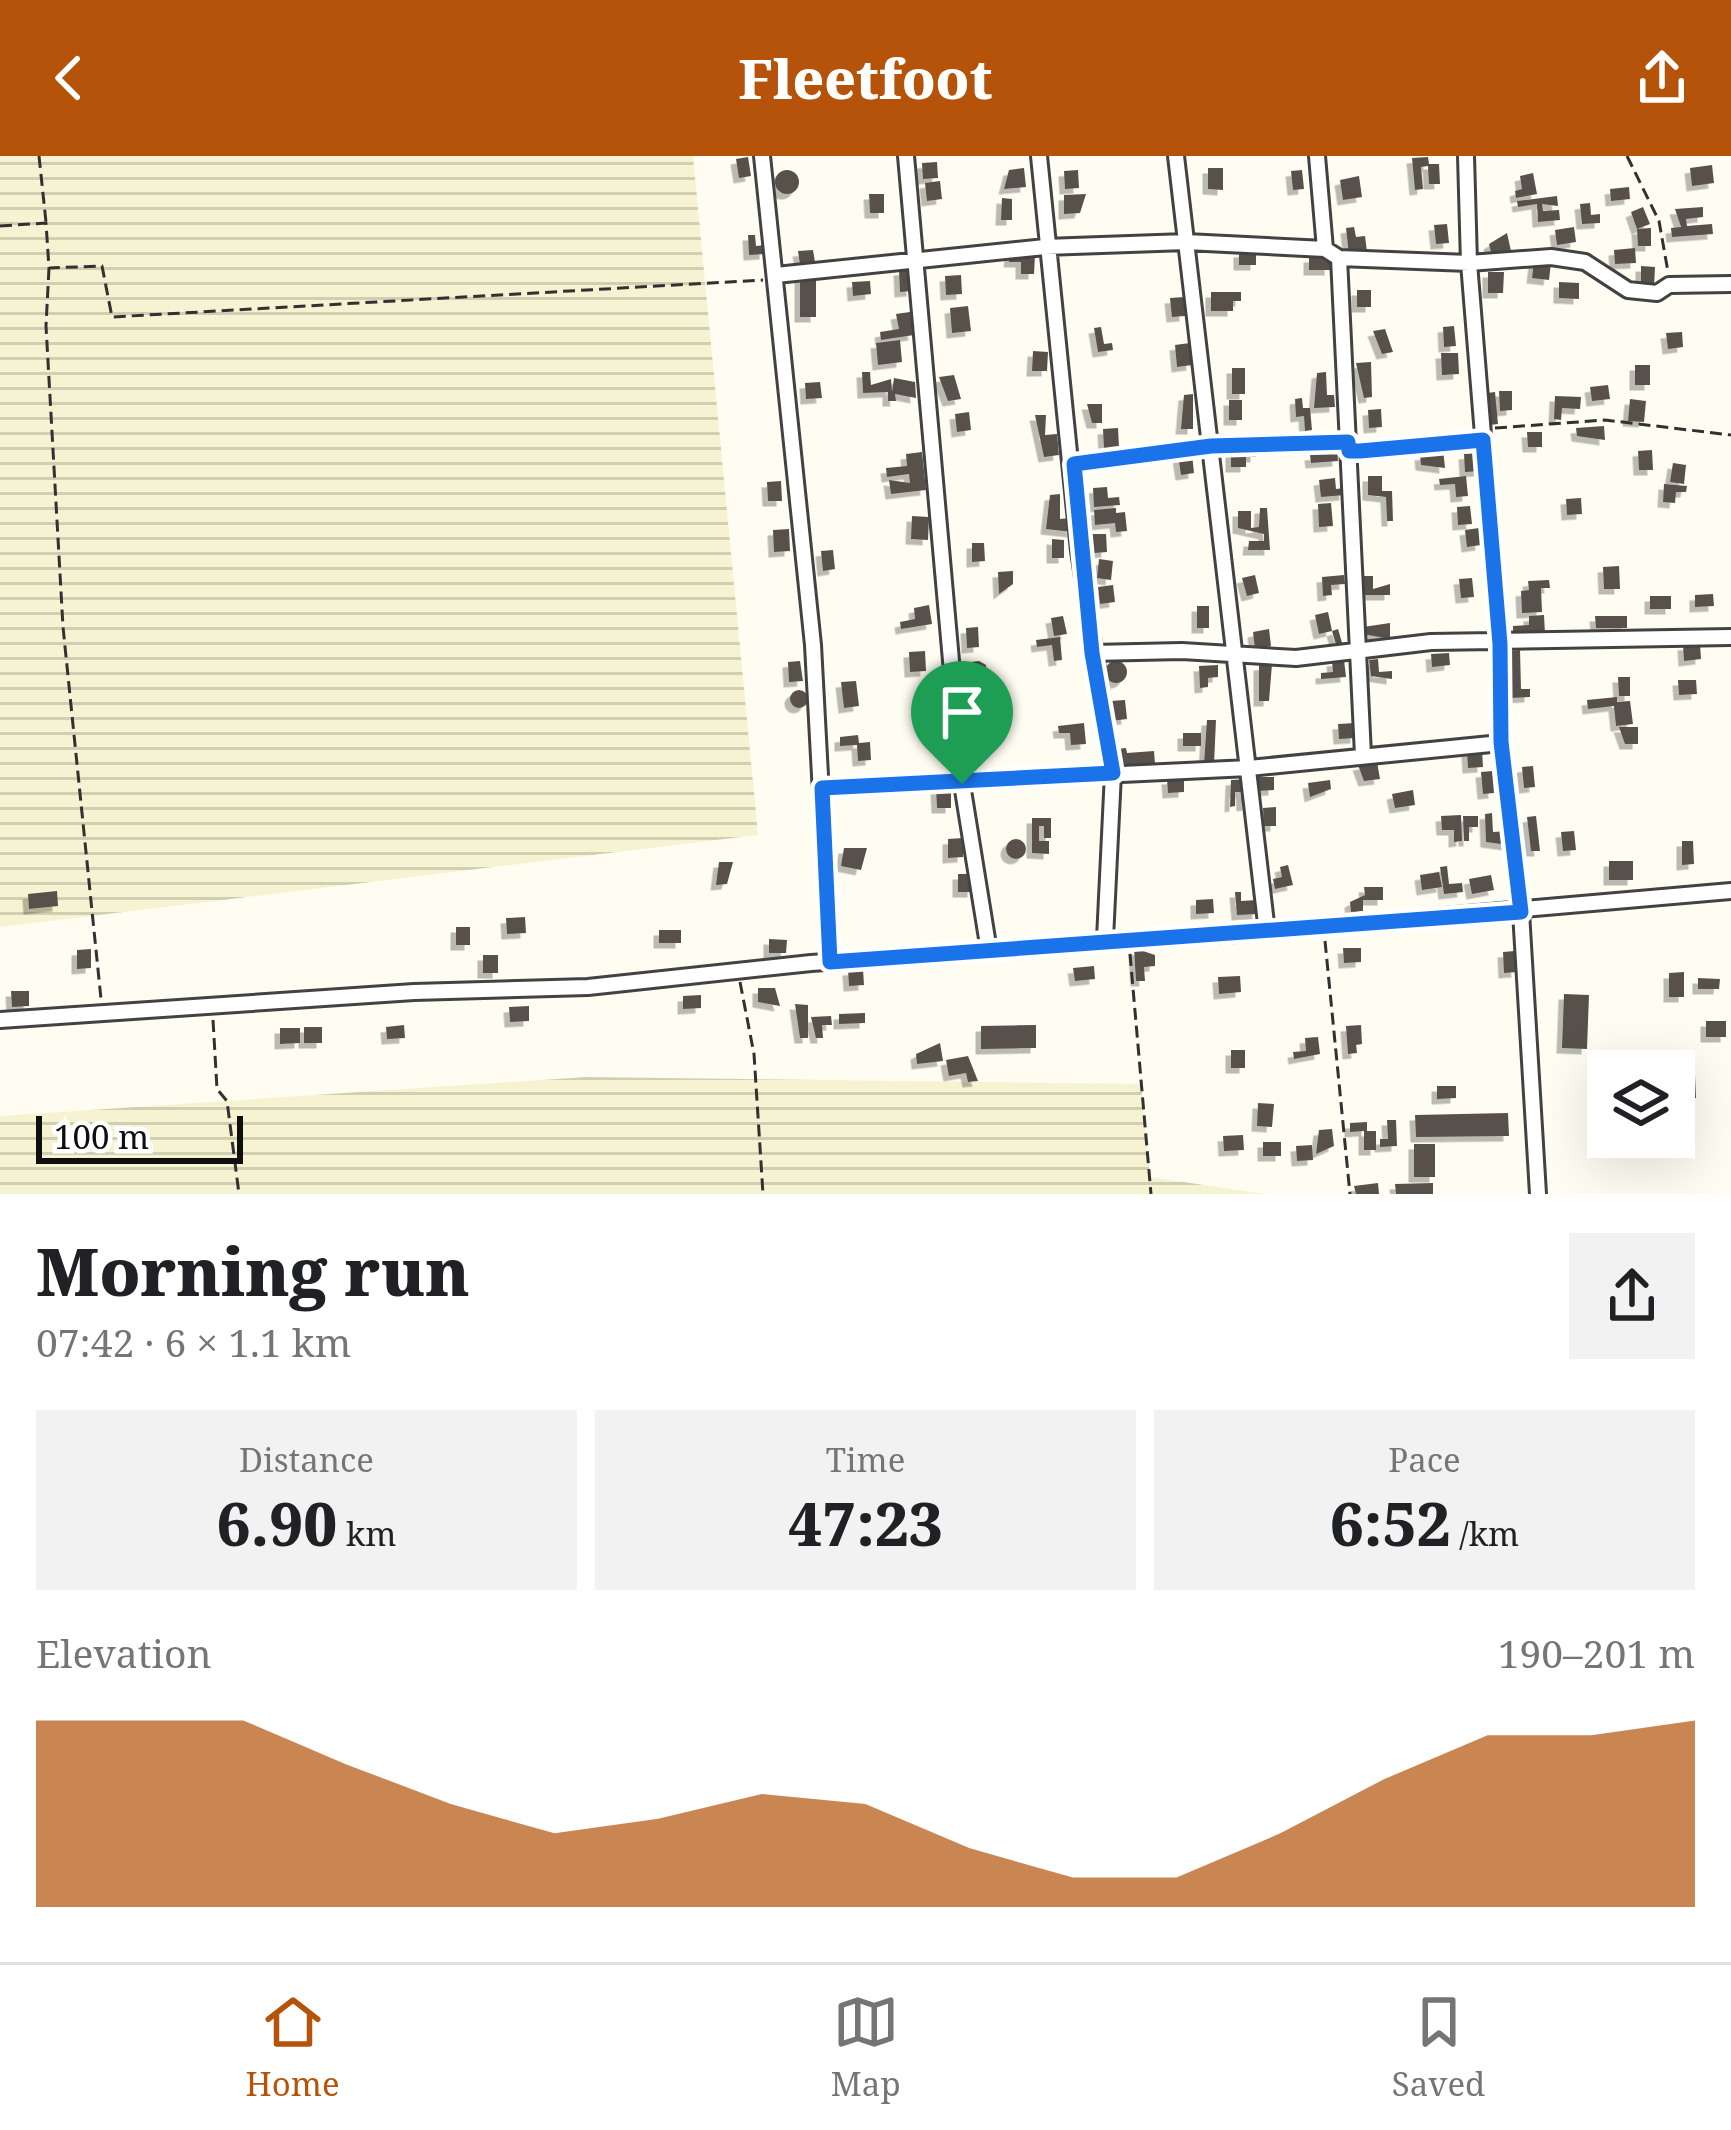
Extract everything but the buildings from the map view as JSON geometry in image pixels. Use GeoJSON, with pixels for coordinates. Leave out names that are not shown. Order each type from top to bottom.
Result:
{"type":"FeatureCollection","features":[{"type":"Feature","properties":{"kind":"street"},"geometry":{"type":"LineString","coordinates":[[762,156],[822,788],[830,962]]}},
{"type":"Feature","properties":{"kind":"street"},"geometry":{"type":"LineString","coordinates":[[907,156],[962,784],[989,951]]}},
{"type":"Feature","properties":{"kind":"street"},"geometry":{"type":"LineString","coordinates":[[1039,156],[1045,247],[1074,464],[1092,653],[1113,773],[1105,939]]}},
{"type":"Feature","properties":{"kind":"street"},"geometry":{"type":"LineString","coordinates":[[1176,156],[1267,932]]}},
{"type":"Feature","properties":{"kind":"street"},"geometry":{"type":"LineString","coordinates":[[1317,156],[1332,253],[1349,446],[1363,755]]}},
{"type":"Feature","properties":{"kind":"street"},"geometry":{"type":"LineString","coordinates":[[1466,156],[1468,262],[1500,644],[1501,742],[1521,912],[1538,1194]]}},
{"type":"Feature","properties":{"kind":"street"},"geometry":{"type":"LineString","coordinates":[[776,275],[1045,247],[1186,242],[1468,262],[1551,256],[1585,262],[1628,290],[1658,292],[1669,285],[1731,284]]}},
{"type":"Feature","properties":{"kind":"street"},"geometry":{"type":"LineString","coordinates":[[1074,464],[1211,446],[1349,446],[1483,435]]}},
{"type":"Feature","properties":{"kind":"street"},"geometry":{"type":"LineString","coordinates":[[1092,653],[1296,658],[1431,642],[1731,637]]}},
{"type":"Feature","properties":{"kind":"street"},"geometry":{"type":"LineString","coordinates":[[822,788],[1249,768],[1501,742]]}},
{"type":"Feature","properties":{"kind":"street"},"geometry":{"type":"LineString","coordinates":[[0,1020],[588,987],[830,962],[1521,912],[1731,891]]}},
{"type":"Feature","properties":{"kind":"path"},"geometry":{"type":"LineString","coordinates":[[39,156],[49,268],[46,326],[63,627],[102,1013]]}},
{"type":"Feature","properties":{"kind":"path"},"geometry":{"type":"LineString","coordinates":[[1627,156],[1659,221],[1668,250],[1669,285]]}},
{"type":"Feature","properties":{"kind":"path"},"geometry":{"type":"LineString","coordinates":[[0,226],[46,223]]}},
{"type":"Feature","properties":{"kind":"path"},"geometry":{"type":"LineString","coordinates":[[49,268],[102,266],[112,317],[758,281],[776,275]]}},
{"type":"Feature","properties":{"kind":"path"},"geometry":{"type":"LineString","coordinates":[[1483,435],[1605,420],[1731,435]]}},
{"type":"Feature","properties":{"kind":"path"},"geometry":{"type":"LineString","coordinates":[[1324,927],[1350,1194]]}},
{"type":"Feature","properties":{"kind":"path"},"geometry":{"type":"LineString","coordinates":[[1128,940],[1151,1194]]}},
{"type":"Feature","properties":{"kind":"path"},"geometry":{"type":"LineString","coordinates":[[738,971],[754,1054],[764,1194]]}},
{"type":"Feature","properties":{"kind":"path"},"geometry":{"type":"LineString","coordinates":[[212,1006],[217,1089],[227,1101],[239,1194]]}},
{"type":"Feature","properties":{"kind":"shaded area"},"geometry":{"type":"Polygon","coordinates":[[[0,156],[693,156],[758,835],[0,927],[0,156]]]}},
{"type":"Feature","properties":{"kind":"shaded area"},"geometry":{"type":"Polygon","coordinates":[[[586,1077],[1141,1084],[1150,1177],[1265,1194],[0,1194],[0,1116],[586,1077]]]}},
{"type":"Feature","properties":{"kind":"route"},"geometry":{"type":"LineString","coordinates":[[1483,440],[1500,644],[1501,742],[1521,912],[830,962],[822,788],[962,784],[1113,773],[1079,550],[1074,464],[1211,446],[1348,442],[1349,451],[1360,451],[1483,440]]}}]}
